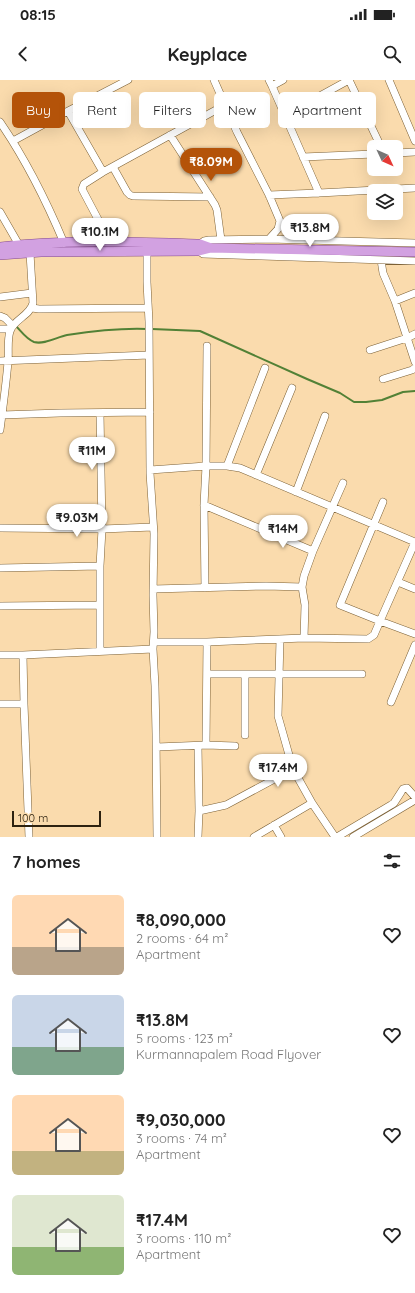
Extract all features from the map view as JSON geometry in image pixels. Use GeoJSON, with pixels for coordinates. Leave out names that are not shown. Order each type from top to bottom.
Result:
{"type":"FeatureCollection","features":[{"type":"Feature","properties":{"kind":"main road"},"geometry":{"type":"LineString","coordinates":[[0,247],[110,242],[147,247]]}},
{"type":"Feature","properties":{"kind":"main road"},"geometry":{"type":"LineString","coordinates":[[0,255],[147,247],[415,252]]}},
{"type":"Feature","properties":{"kind":"street"},"geometry":{"type":"LineString","coordinates":[[13,141],[128,80]]}},
{"type":"Feature","properties":{"kind":"street"},"geometry":{"type":"LineString","coordinates":[[214,80],[219,92]]}},
{"type":"Feature","properties":{"kind":"street"},"geometry":{"type":"LineString","coordinates":[[278,101],[270,83],[283,80]]}},
{"type":"Feature","properties":{"kind":"street"},"geometry":{"type":"LineString","coordinates":[[328,92],[349,80],[378,140]]}},
{"type":"Feature","properties":{"kind":"street"},"geometry":{"type":"LineString","coordinates":[[389,80],[415,141]]}},
{"type":"Feature","properties":{"kind":"street"},"geometry":{"type":"LineString","coordinates":[[68,111],[103,172]]}},
{"type":"Feature","properties":{"kind":"street"},"geometry":{"type":"LineString","coordinates":[[110,242],[82,189],[84,184],[214,111]]}},
{"type":"Feature","properties":{"kind":"street"},"geometry":{"type":"LineString","coordinates":[[0,122],[24,159],[64,243]]}},
{"type":"Feature","properties":{"kind":"street"},"geometry":{"type":"LineString","coordinates":[[235,128],[269,195],[280,221],[278,229],[269,239]]}},
{"type":"Feature","properties":{"kind":"street"},"geometry":{"type":"LineString","coordinates":[[290,128],[319,193]]}},
{"type":"Feature","properties":{"kind":"street"},"geometry":{"type":"LineString","coordinates":[[170,135],[217,210],[222,240]]}},
{"type":"Feature","properties":{"kind":"street"},"geometry":{"type":"LineString","coordinates":[[403,153],[415,152]]}},
{"type":"Feature","properties":{"kind":"street"},"geometry":{"type":"LineString","coordinates":[[303,157],[367,154]]}},
{"type":"Feature","properties":{"kind":"street"},"geometry":{"type":"LineString","coordinates":[[113,167],[127,192],[133,196],[210,197]]}},
{"type":"Feature","properties":{"kind":"street"},"geometry":{"type":"LineString","coordinates":[[269,195],[415,188]]}},
{"type":"Feature","properties":{"kind":"street"},"geometry":{"type":"LineString","coordinates":[[0,212],[19,245]]}},
{"type":"Feature","properties":{"kind":"street"},"geometry":{"type":"LineString","coordinates":[[415,243],[269,239],[209,240],[204,241],[200,248],[203,254],[415,261]]}},
{"type":"Feature","properties":{"kind":"street"},"geometry":{"type":"LineString","coordinates":[[147,247],[150,470],[153,526],[153,645],[157,837]]}},
{"type":"Feature","properties":{"kind":"street"},"geometry":{"type":"LineString","coordinates":[[0,430],[8,362],[8,337],[13,326],[32,308],[30,253]]}},
{"type":"Feature","properties":{"kind":"street"},"geometry":{"type":"LineString","coordinates":[[381,260],[386,281],[395,301],[415,362]]}},
{"type":"Feature","properties":{"kind":"street"},"geometry":{"type":"LineString","coordinates":[[0,297],[32,293]]}},
{"type":"Feature","properties":{"kind":"street"},"geometry":{"type":"LineString","coordinates":[[395,301],[415,293]]}},
{"type":"Feature","properties":{"kind":"street"},"geometry":{"type":"LineString","coordinates":[[32,308],[148,308]]}},
{"type":"Feature","properties":{"kind":"street"},"geometry":{"type":"LineString","coordinates":[[0,316],[6,318],[13,326]]}},
{"type":"Feature","properties":{"kind":"street"},"geometry":{"type":"LineString","coordinates":[[0,329],[13,326]]}},
{"type":"Feature","properties":{"kind":"street"},"geometry":{"type":"LineString","coordinates":[[370,350],[415,334]]}},
{"type":"Feature","properties":{"kind":"street"},"geometry":{"type":"LineString","coordinates":[[205,588],[204,505],[206,466],[207,346]]}},
{"type":"Feature","properties":{"kind":"street"},"geometry":{"type":"LineString","coordinates":[[0,361],[8,362],[149,355]]}},
{"type":"Feature","properties":{"kind":"street"},"geometry":{"type":"LineString","coordinates":[[227,466],[265,368]]}},
{"type":"Feature","properties":{"kind":"street"},"geometry":{"type":"LineString","coordinates":[[383,379],[415,368]]}},
{"type":"Feature","properties":{"kind":"street"},"geometry":{"type":"LineString","coordinates":[[256,475],[292,388]]}},
{"type":"Feature","properties":{"kind":"street"},"geometry":{"type":"LineString","coordinates":[[2,415],[150,412]]}},
{"type":"Feature","properties":{"kind":"street"},"geometry":{"type":"LineString","coordinates":[[100,413],[102,529],[100,566],[100,651]]}},
{"type":"Feature","properties":{"kind":"street"},"geometry":{"type":"LineString","coordinates":[[296,492],[325,416]]}},
{"type":"Feature","properties":{"kind":"street"},"geometry":{"type":"LineString","coordinates":[[0,655],[100,651],[153,645],[208,642],[304,638],[368,639],[374,635],[415,542],[240,468],[227,466],[206,466],[150,470]]}},
{"type":"Feature","properties":{"kind":"street"},"geometry":{"type":"LineString","coordinates":[[304,638],[305,605],[302,587],[304,576],[313,550],[344,483]]}},
{"type":"Feature","properties":{"kind":"street"},"geometry":{"type":"LineString","coordinates":[[383,502],[340,605],[415,634]]}},
{"type":"Feature","properties":{"kind":"street"},"geometry":{"type":"LineString","coordinates":[[204,505],[313,550]]}},
{"type":"Feature","properties":{"kind":"street"},"geometry":{"type":"LineString","coordinates":[[0,528],[102,529],[153,526]]}},
{"type":"Feature","properties":{"kind":"street"},"geometry":{"type":"LineString","coordinates":[[0,568],[100,566]]}},
{"type":"Feature","properties":{"kind":"street"},"geometry":{"type":"LineString","coordinates":[[398,582],[415,589]]}},
{"type":"Feature","properties":{"kind":"street"},"geometry":{"type":"LineString","coordinates":[[153,589],[266,586],[302,587]]}},
{"type":"Feature","properties":{"kind":"street"},"geometry":{"type":"LineString","coordinates":[[0,606],[100,605]]}},
{"type":"Feature","properties":{"kind":"street"},"geometry":{"type":"LineString","coordinates":[[280,639],[278,716],[293,769],[312,803],[336,837],[394,803],[403,789],[407,788],[415,799],[353,837]]}},
{"type":"Feature","properties":{"kind":"street"},"geometry":{"type":"LineString","coordinates":[[206,745],[208,642]]}},
{"type":"Feature","properties":{"kind":"street"},"geometry":{"type":"LineString","coordinates":[[391,702],[415,645]]}},
{"type":"Feature","properties":{"kind":"street"},"geometry":{"type":"LineString","coordinates":[[23,655],[29,837]]}},
{"type":"Feature","properties":{"kind":"street"},"geometry":{"type":"LineString","coordinates":[[208,674],[362,674]]}},
{"type":"Feature","properties":{"kind":"street"},"geometry":{"type":"LineString","coordinates":[[245,674],[246,735]]}},
{"type":"Feature","properties":{"kind":"street"},"geometry":{"type":"LineString","coordinates":[[0,704],[24,704]]}},
{"type":"Feature","properties":{"kind":"street"},"geometry":{"type":"LineString","coordinates":[[156,747],[206,745],[235,746]]}},
{"type":"Feature","properties":{"kind":"street"},"geometry":{"type":"LineString","coordinates":[[198,746],[198,837]]}},
{"type":"Feature","properties":{"kind":"street"},"geometry":{"type":"LineString","coordinates":[[199,811],[226,805],[293,769]]}},
{"type":"Feature","properties":{"kind":"street"},"geometry":{"type":"LineString","coordinates":[[254,837],[312,803]]}},
{"type":"Feature","properties":{"kind":"street"},"geometry":{"type":"LineString","coordinates":[[274,825],[281,837]]}},
{"type":"Feature","properties":{"kind":"waterway"},"geometry":{"type":"LineString","coordinates":[[15,325],[28,339],[38,343],[67,335],[87,332],[117,329],[147,329]]}},
{"type":"Feature","properties":{"kind":"waterway"},"geometry":{"type":"LineString","coordinates":[[152,329],[200,331],[340,393],[354,402],[382,400],[403,392],[415,391]]}}]}
